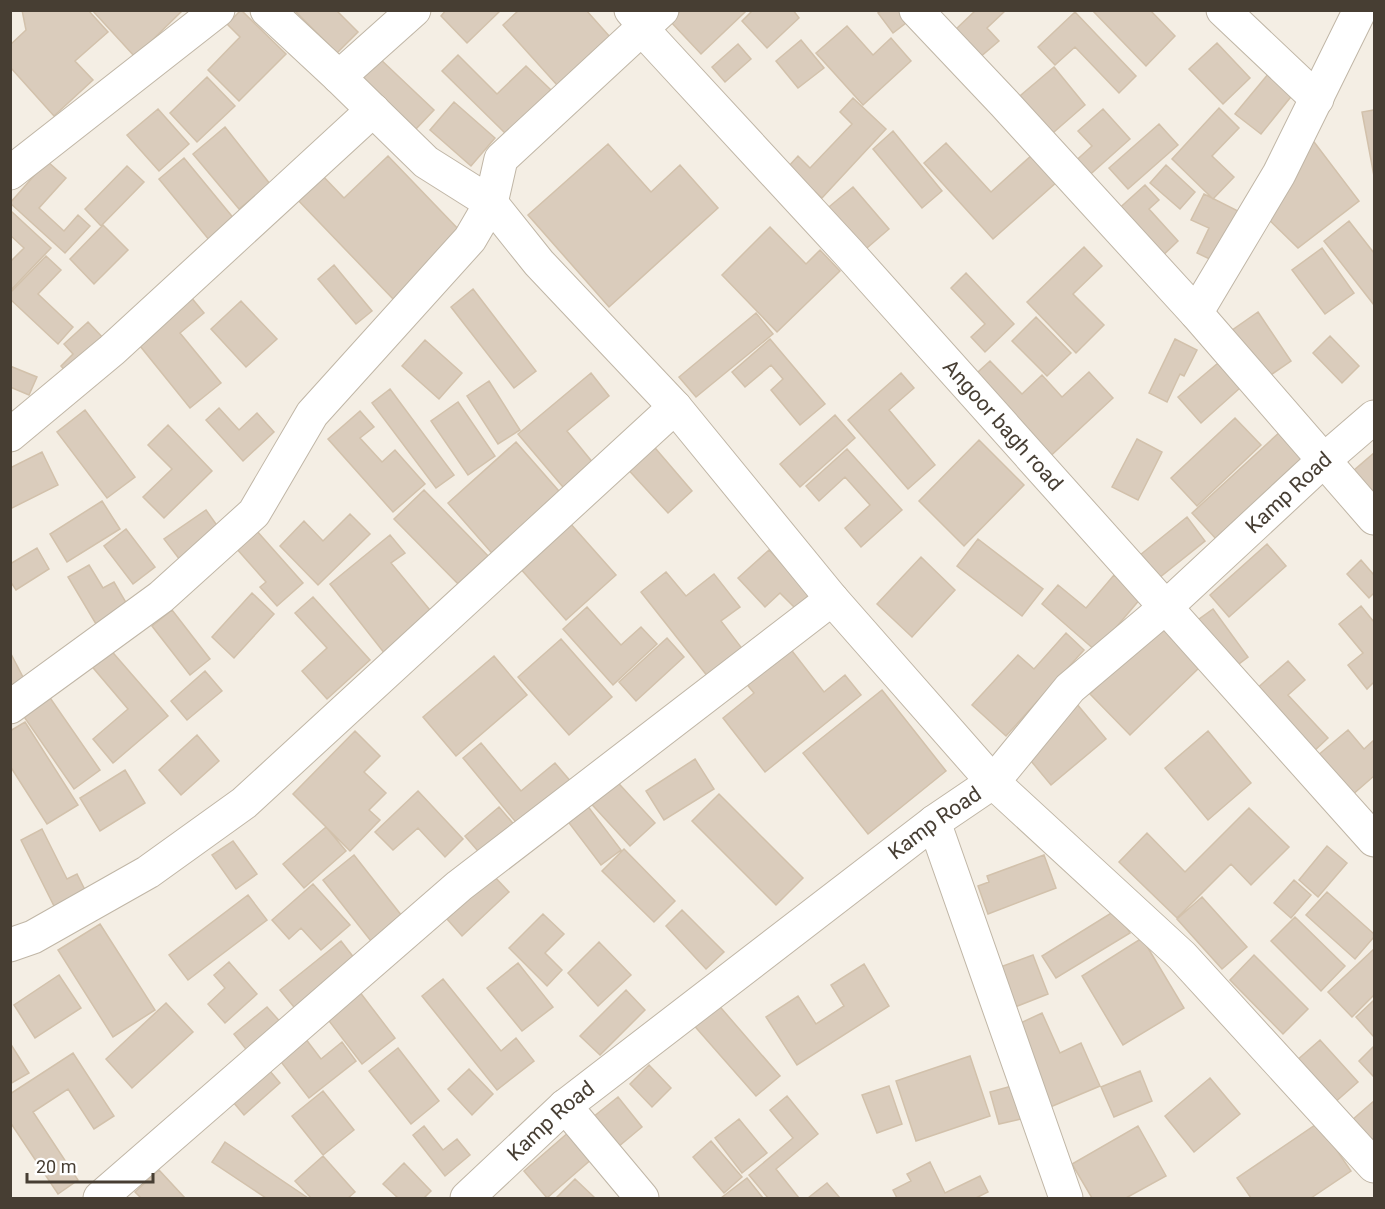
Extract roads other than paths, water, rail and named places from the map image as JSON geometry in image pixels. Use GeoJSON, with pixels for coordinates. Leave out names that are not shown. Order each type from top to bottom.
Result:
{"type":"FeatureCollection","features":[{"type":"Feature","properties":{"kind":"street"},"geometry":{"type":"LineString","coordinates":[[10,173],[218,10]]}},
{"type":"Feature","properties":{"kind":"street"},"geometry":{"type":"LineString","coordinates":[[267,10],[426,162],[491,203],[539,262],[675,406],[832,599],[993,783],[1182,956],[1374,1166]]}},
{"type":"Feature","properties":{"kind":"street"},"geometry":{"type":"LineString","coordinates":[[339,77],[414,10]]}},
{"type":"Feature","properties":{"kind":"street"},"geometry":{"type":"LineString","coordinates":[[916,10],[1012,111],[1196,313],[1374,518]]}},
{"type":"Feature","properties":{"kind":"street"},"geometry":{"type":"LineString","coordinates":[[1223,10],[1317,99]]}},
{"type":"Feature","properties":{"kind":"street"},"geometry":{"type":"LineString","coordinates":[[1196,313],[1279,174],[1360,10]]}},
{"type":"Feature","properties":{"kind":"street"},"geometry":{"type":"LineString","coordinates":[[10,707],[162,597],[254,513],[312,414],[470,239],[491,203],[501,159],[645,17]]}},
{"type":"Feature","properties":{"kind":"street","name":"Angoor bagh road"},"geometry":{"type":"LineString","coordinates":[[645,17],[855,260],[1374,840]]}},
{"type":"Feature","properties":{"kind":"street"},"geometry":{"type":"LineString","coordinates":[[10,435],[112,350],[373,110]]}},
{"type":"Feature","properties":{"kind":"street"},"geometry":{"type":"LineString","coordinates":[[10,945],[33,937],[148,872],[244,803],[675,406]]}},
{"type":"Feature","properties":{"kind":"street","name":"Kamp Road"},"geometry":{"type":"LineString","coordinates":[[467,1198],[565,1106],[934,822],[993,783],[1070,687],[1167,606],[1323,461],[1374,417]]}},
{"type":"Feature","properties":{"kind":"street"},"geometry":{"type":"LineString","coordinates":[[100,1198],[459,886],[832,599]]}},
{"type":"Feature","properties":{"kind":"street"},"geometry":{"type":"LineString","coordinates":[[934,822],[1066,1198]]}},
{"type":"Feature","properties":{"kind":"street"},"geometry":{"type":"LineString","coordinates":[[565,1106],[642,1198]]}}]}
